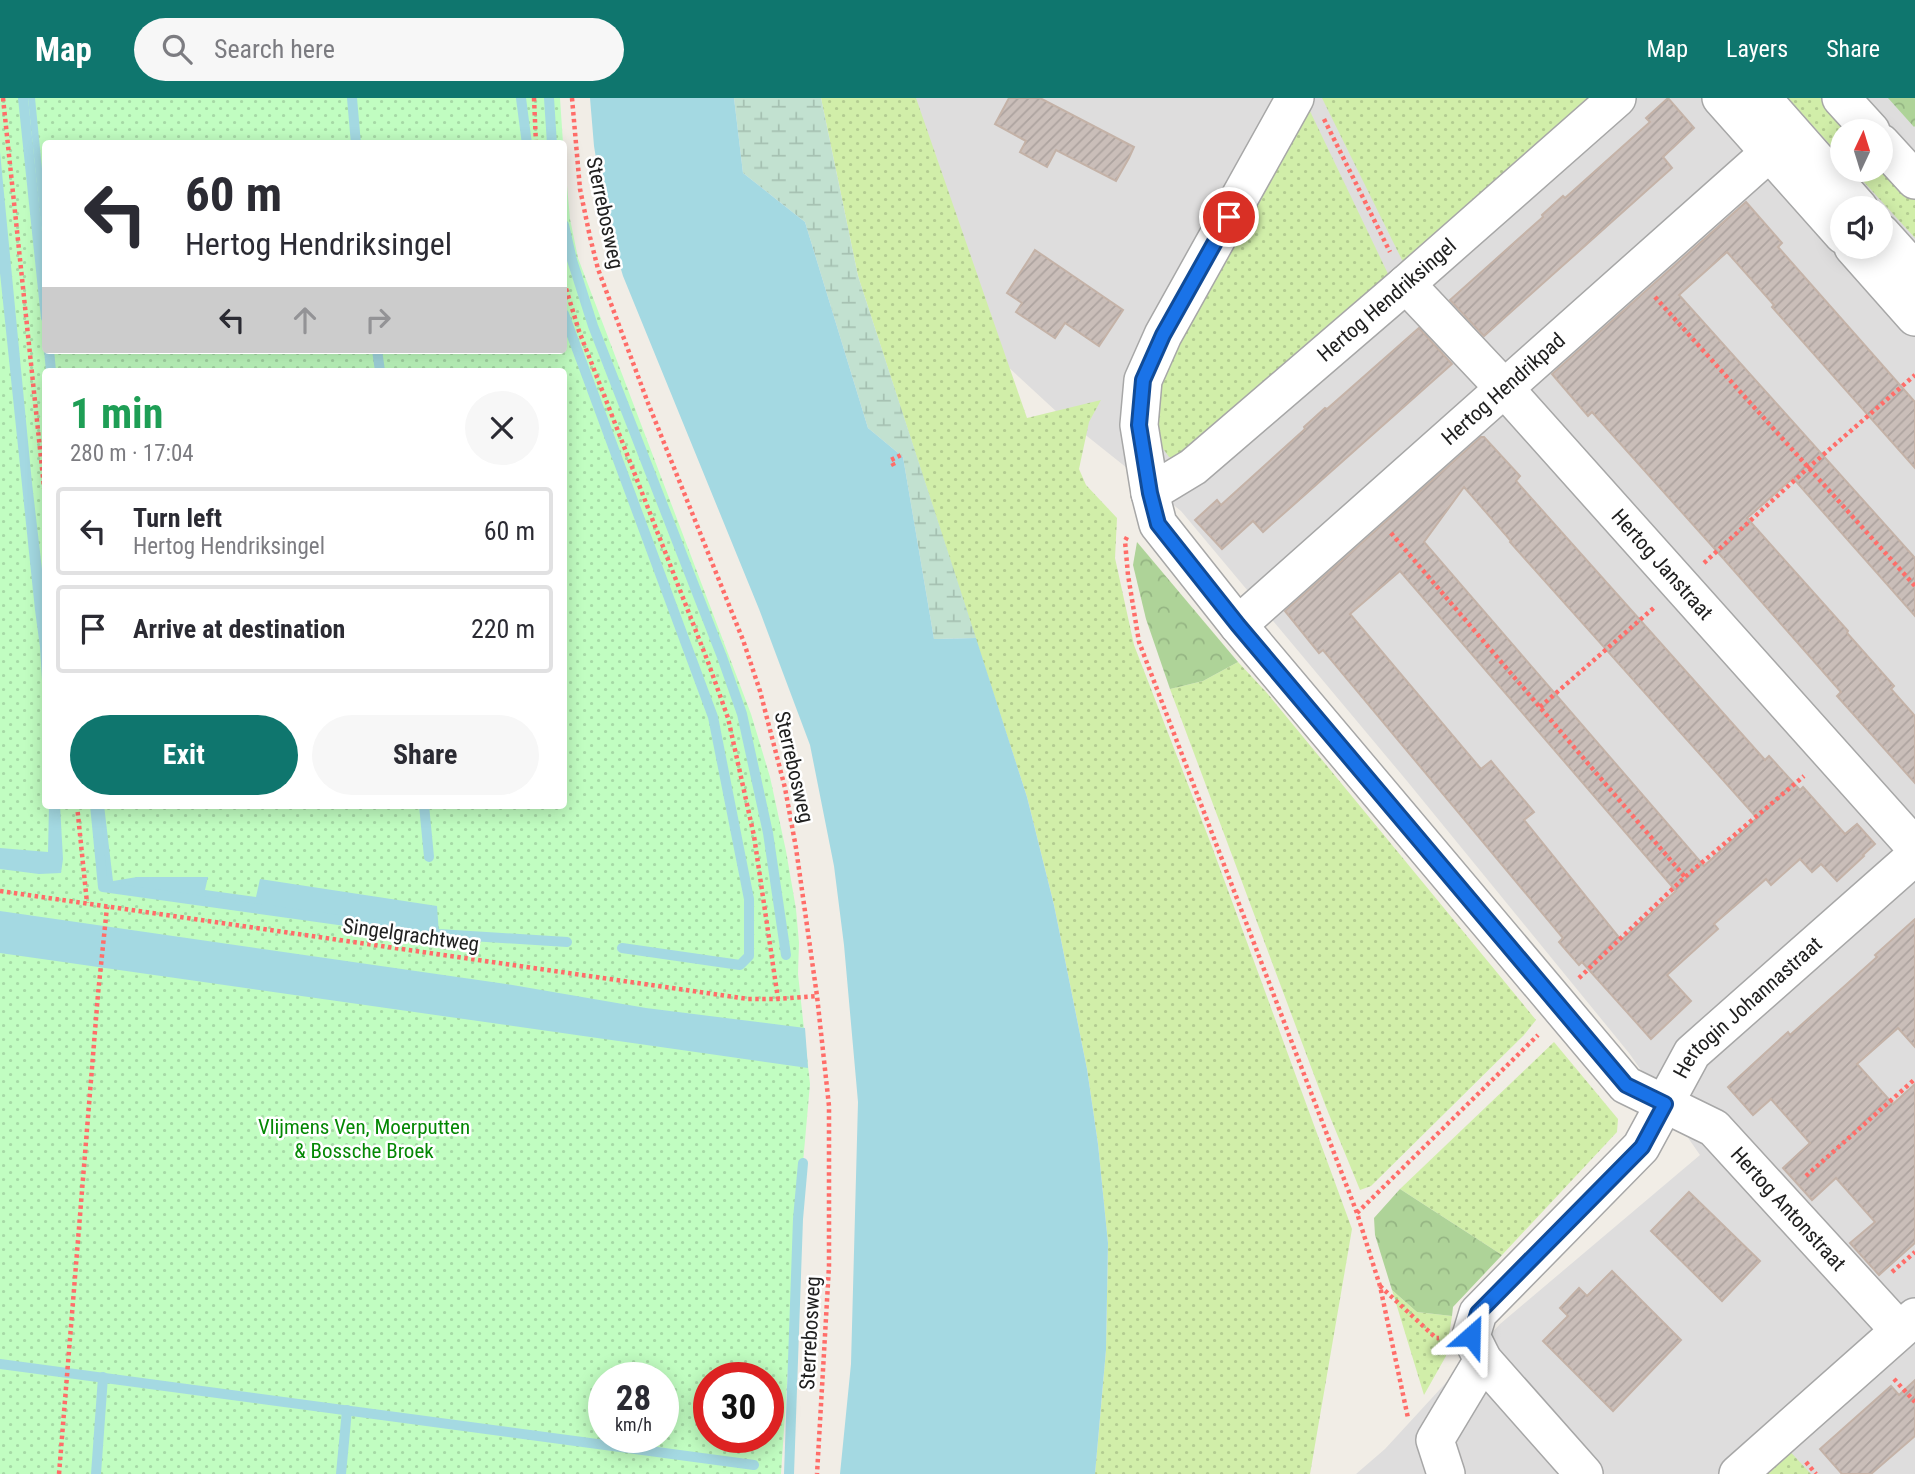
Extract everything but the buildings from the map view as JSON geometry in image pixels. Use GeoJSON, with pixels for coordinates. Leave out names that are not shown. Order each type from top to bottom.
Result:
{"type":"FeatureCollection","features":[{"type":"Feature","properties":{"kind":"street","name":"Hertog Hendriksingel"},"geometry":{"type":"LineString","coordinates":[[1150,493],[1193,467],[1617,98]]}},
{"type":"Feature","properties":{"kind":"street"},"geometry":{"type":"LineString","coordinates":[[1721,98],[1830,220]]}},
{"type":"Feature","properties":{"kind":"street"},"geometry":{"type":"LineString","coordinates":[[1762,98],[1849,196]]}},
{"type":"Feature","properties":{"kind":"street"},"geometry":{"type":"LineString","coordinates":[[1841,98],[1860,119]]}},
{"type":"Feature","properties":{"kind":"street"},"geometry":{"type":"LineString","coordinates":[[1307,104],[1163,335],[1143,380],[1139,425],[1158,524],[1238,625],[1626,1085],[1665,1104]]}},
{"type":"Feature","properties":{"kind":"street","name":"Hertog Hendrikpad"},"geometry":{"type":"LineString","coordinates":[[1238,625],[1770,152]]}},
{"type":"Feature","properties":{"kind":"street"},"geometry":{"type":"LineString","coordinates":[[1894,157],[1915,180]]}},
{"type":"Feature","properties":{"kind":"street"},"geometry":{"type":"LineString","coordinates":[[1893,246],[1915,271]]}},
{"type":"Feature","properties":{"kind":"street"},"geometry":{"type":"LineString","coordinates":[[1864,259],[1915,317]]}},
{"type":"Feature","properties":{"kind":"street","name":"Hertog Janstraat"},"geometry":{"type":"LineString","coordinates":[[1406,284],[1504,388],[1915,847]]}},
{"type":"Feature","properties":{"kind":"street","name":"Hertogin Johannastraat"},"geometry":{"type":"LineString","coordinates":[[1435,1440],[1477,1348],[1478,1313],[1642,1147],[1692,1053],[1915,856]]}},
{"type":"Feature","properties":{"kind":"street","name":"Hertog Antonstraat"},"geometry":{"type":"LineString","coordinates":[[1665,1104],[1714,1128],[1779,1200],[1907,1324]]}},
{"type":"Feature","properties":{"kind":"street"},"geometry":{"type":"LineString","coordinates":[[1738,1474],[1907,1324]]}},
{"type":"Feature","properties":{"kind":"street"},"geometry":{"type":"LineString","coordinates":[[1477,1348],[1584,1474]]}},
{"type":"Feature","properties":{"kind":"street"},"geometry":{"type":"LineString","coordinates":[[1435,1440],[1446,1474]]}},
{"type":"Feature","properties":{"kind":"path"},"geometry":{"type":"LineString","coordinates":[[3,98],[42,468]]}},
{"type":"Feature","properties":{"kind":"path"},"geometry":{"type":"LineString","coordinates":[[534,98],[536,140]]}},
{"type":"Feature","properties":{"kind":"path","name":"Sterrebosweg"},"geometry":{"type":"LineString","coordinates":[[572,98],[580,189],[598,268],[648,403],[743,640],[760,691],[785,788],[796,848],[817,996],[828,1106],[829,1252],[817,1474]]}},
{"type":"Feature","properties":{"kind":"path"},"geometry":{"type":"LineString","coordinates":[[1307,104],[1406,284]]}},
{"type":"Feature","properties":{"kind":"path"},"geometry":{"type":"LineString","coordinates":[[1634,273],[1915,586]]}},
{"type":"Feature","properties":{"kind":"path"},"geometry":{"type":"LineString","coordinates":[[567,292],[579,331],[728,718],[754,836],[778,999]]}},
{"type":"Feature","properties":{"kind":"path"},"geometry":{"type":"LineString","coordinates":[[1540,707],[1915,375]]}},
{"type":"Feature","properties":{"kind":"path"},"geometry":{"type":"LineString","coordinates":[[894,466],[891,460],[903,454]]}},
{"type":"Feature","properties":{"kind":"path"},"geometry":{"type":"LineString","coordinates":[[1150,493],[1125,541],[1139,642],[1357,1213],[1380,1286],[1408,1418],[1435,1440]]}},
{"type":"Feature","properties":{"kind":"path"},"geometry":{"type":"LineString","coordinates":[[1369,508],[1685,877]]}},
{"type":"Feature","properties":{"kind":"path"},"geometry":{"type":"LineString","coordinates":[[1357,1213],[1685,877],[1832,753]]}},
{"type":"Feature","properties":{"kind":"path"},"geometry":{"type":"LineString","coordinates":[[77,809],[87,903]]}},
{"type":"Feature","properties":{"kind":"path","name":"Singelgrachtweg"},"geometry":{"type":"LineString","coordinates":[[0,891],[748,999],[817,996]]}},
{"type":"Feature","properties":{"kind":"path"},"geometry":{"type":"LineString","coordinates":[[59,1474],[107,906]]}},
{"type":"Feature","properties":{"kind":"path"},"geometry":{"type":"LineString","coordinates":[[1779,1200],[1915,1079]]}},
{"type":"Feature","properties":{"kind":"path"},"geometry":{"type":"LineString","coordinates":[[1380,1286],[1436,1338],[1477,1348]]}},
{"type":"Feature","properties":{"kind":"shaded area"},"geometry":{"type":"Polygon","coordinates":[[[890,98],[1915,98],[1915,1474],[1356,1474],[1385,1449],[1500,1324],[1700,1155],[1629,1053],[1407,781],[1181,511],[1058,413],[928,293],[890,98]]]}},
{"type":"Feature","properties":{"kind":"green space","name":"Vlijmens Ven, Moerputten & Bossche Broek"},"geometry":{"type":"Polygon","coordinates":[[[0,98],[560,98],[563,140],[42,140],[42,354],[567,354],[567,186],[578,258],[751,714],[770,777],[796,909],[798,974],[810,1084],[784,1429],[784,1362],[693,1362],[693,1453],[782,1453],[781,1474],[0,1474],[0,98]]]}},
{"type":"Feature","properties":{"kind":"green space"},"geometry":{"type":"Polygon","coordinates":[[[734,98],[821,98],[858,276],[976,638],[934,639],[903,457],[868,428],[805,222],[743,173],[734,98]]]}},
{"type":"Feature","properties":{"kind":"green space"},"geometry":{"type":"Polygon","coordinates":[[[821,98],[916,98],[1027,418],[1101,400],[1089,422],[1079,469],[1086,485],[1117,518],[1115,558],[1134,645],[1211,844],[1352,1229],[1310,1474],[1095,1474],[1106,1350],[1108,1243],[1087,1069],[1054,905],[1027,797],[858,276],[821,98]]]}},
{"type":"Feature","properties":{"kind":"green space"},"geometry":{"type":"Polygon","coordinates":[[[1322,98],[1591,98],[1405,266],[1322,98]]]}},
{"type":"Feature","properties":{"kind":"green space"},"geometry":{"type":"Polygon","coordinates":[[[1788,98],[1832,98],[1851,119],[1830,119],[1830,145],[1788,98]]]}},
{"type":"Feature","properties":{"kind":"green space"},"geometry":{"type":"Polygon","coordinates":[[[1888,98],[1915,98],[1914,127],[1888,98]]]}},
{"type":"Feature","properties":{"kind":"green space"},"geometry":{"type":"Polygon","coordinates":[[[1308,107],[1390,278],[1182,459],[1169,457],[1159,443],[1154,421],[1159,387],[1176,342],[1308,107]]]}},
{"type":"Feature","properties":{"kind":"green space"},"geometry":{"type":"Polygon","coordinates":[[[1894,178],[1915,191],[1915,238],[1893,214],[1893,196],[1877,196],[1864,182],[1894,182],[1894,178]]]}},
{"type":"Feature","properties":{"kind":"green space"},"geometry":{"type":"Polygon","coordinates":[[[1137,542],[1238,662],[1203,681],[1170,689],[1146,619],[1133,565],[1137,542]]]}},
{"type":"Feature","properties":{"kind":"green space"},"geometry":{"type":"Polygon","coordinates":[[[1238,662],[1267,693],[1536,1020],[1371,1186],[1360,1190],[1326,1107],[1170,689],[1203,681],[1238,662]]]}},
{"type":"Feature","properties":{"kind":"green space"},"geometry":{"type":"Polygon","coordinates":[[[1554,1042],[1618,1119],[1617,1132],[1502,1255],[1400,1189],[1554,1042]]]}},
{"type":"Feature","properties":{"kind":"green space"},"geometry":{"type":"Polygon","coordinates":[[[1400,1189],[1502,1255],[1453,1307],[1452,1316],[1417,1312],[1392,1290],[1375,1235],[1374,1218],[1400,1189]]]}},
{"type":"Feature","properties":{"kind":"green space"},"geometry":{"type":"Polygon","coordinates":[[[1392,1290],[1417,1312],[1452,1316],[1446,1356],[1424,1395],[1392,1290]]]}},
{"type":"Feature","properties":{"kind":"green space"},"geometry":{"type":"Polygon","coordinates":[[[1784,1445],[1811,1474],[1749,1474],[1784,1445]]]}},
{"type":"Feature","properties":{"kind":"water"},"geometry":{"type":"Polygon","coordinates":[[[28,98],[35,98],[42,169],[42,235],[28,98]]]}},
{"type":"Feature","properties":{"kind":"water"},"geometry":{"type":"Polygon","coordinates":[[[590,98],[734,98],[743,173],[805,222],[868,428],[903,457],[934,639],[976,638],[1027,797],[1054,905],[1087,1069],[1098,1144],[1108,1243],[1106,1350],[1095,1474],[840,1474],[851,1364],[858,1102],[834,866],[810,745],[759,609],[623,276],[606,219],[594,146],[590,98]]]}},
{"type":"Feature","properties":{"kind":"water"},"geometry":{"type":"Polygon","coordinates":[[[0,152],[42,569],[42,680],[40,647],[0,273],[0,152]]]}},
{"type":"Feature","properties":{"kind":"water"},"geometry":{"type":"Polygon","coordinates":[[[49,809],[60,809],[63,859],[61,873],[39,874],[0,869],[0,848],[48,852],[49,809]]]}},
{"type":"Feature","properties":{"kind":"water"},"geometry":{"type":"Polygon","coordinates":[[[97,809],[104,809],[113,881],[137,877],[208,877],[205,890],[256,897],[260,879],[437,906],[439,934],[103,887],[97,809]]]}},
{"type":"Feature","properties":{"kind":"water"},"geometry":{"type":"Polygon","coordinates":[[[0,911],[506,984],[646,1008],[805,1028],[808,1068],[0,953],[0,911]]]}},
{"type":"Feature","properties":{"kind":"waterway"},"geometry":{"type":"LineString","coordinates":[[23,98],[42,280]]}},
{"type":"Feature","properties":{"kind":"waterway"},"geometry":{"type":"LineString","coordinates":[[352,98],[356,140]]}},
{"type":"Feature","properties":{"kind":"waterway"},"geometry":{"type":"LineString","coordinates":[[521,98],[526,140]]}},
{"type":"Feature","properties":{"kind":"waterway"},"geometry":{"type":"LineString","coordinates":[[549,98],[552,140]]}},
{"type":"Feature","properties":{"kind":"waterway"},"geometry":{"type":"LineString","coordinates":[[567,238],[593,326],[742,714],[768,833],[786,955]]}},
{"type":"Feature","properties":{"kind":"waterway"},"geometry":{"type":"LineString","coordinates":[[567,322],[713,717],[749,899],[749,956],[740,965],[622,948]]}},
{"type":"Feature","properties":{"kind":"waterway"},"geometry":{"type":"LineString","coordinates":[[49,354],[51,368]]}},
{"type":"Feature","properties":{"kind":"waterway"},"geometry":{"type":"LineString","coordinates":[[378,354],[380,368]]}},
{"type":"Feature","properties":{"kind":"waterway"},"geometry":{"type":"LineString","coordinates":[[95,809],[103,887],[439,934],[567,942]]}},
{"type":"Feature","properties":{"kind":"waterway"},"geometry":{"type":"LineString","coordinates":[[424,809],[429,857]]}},
{"type":"Feature","properties":{"kind":"waterway"},"geometry":{"type":"LineString","coordinates":[[789,1474],[798,1219],[803,1163]]}},
{"type":"Feature","properties":{"kind":"waterway"},"geometry":{"type":"LineString","coordinates":[[0,1364],[754,1465]]}},
{"type":"Feature","properties":{"kind":"waterway"},"geometry":{"type":"LineString","coordinates":[[96,1474],[103,1377]]}},
{"type":"Feature","properties":{"kind":"waterway"},"geometry":{"type":"LineString","coordinates":[[341,1474],[347,1410]]}},
{"type":"Feature","properties":{"kind":"route"},"geometry":{"type":"LineString","coordinates":[[1229,217],[1163,335],[1143,380],[1139,425],[1158,524],[1238,625],[1626,1085],[1665,1104],[1642,1147],[1478,1313],[1471,1336]]}}]}
